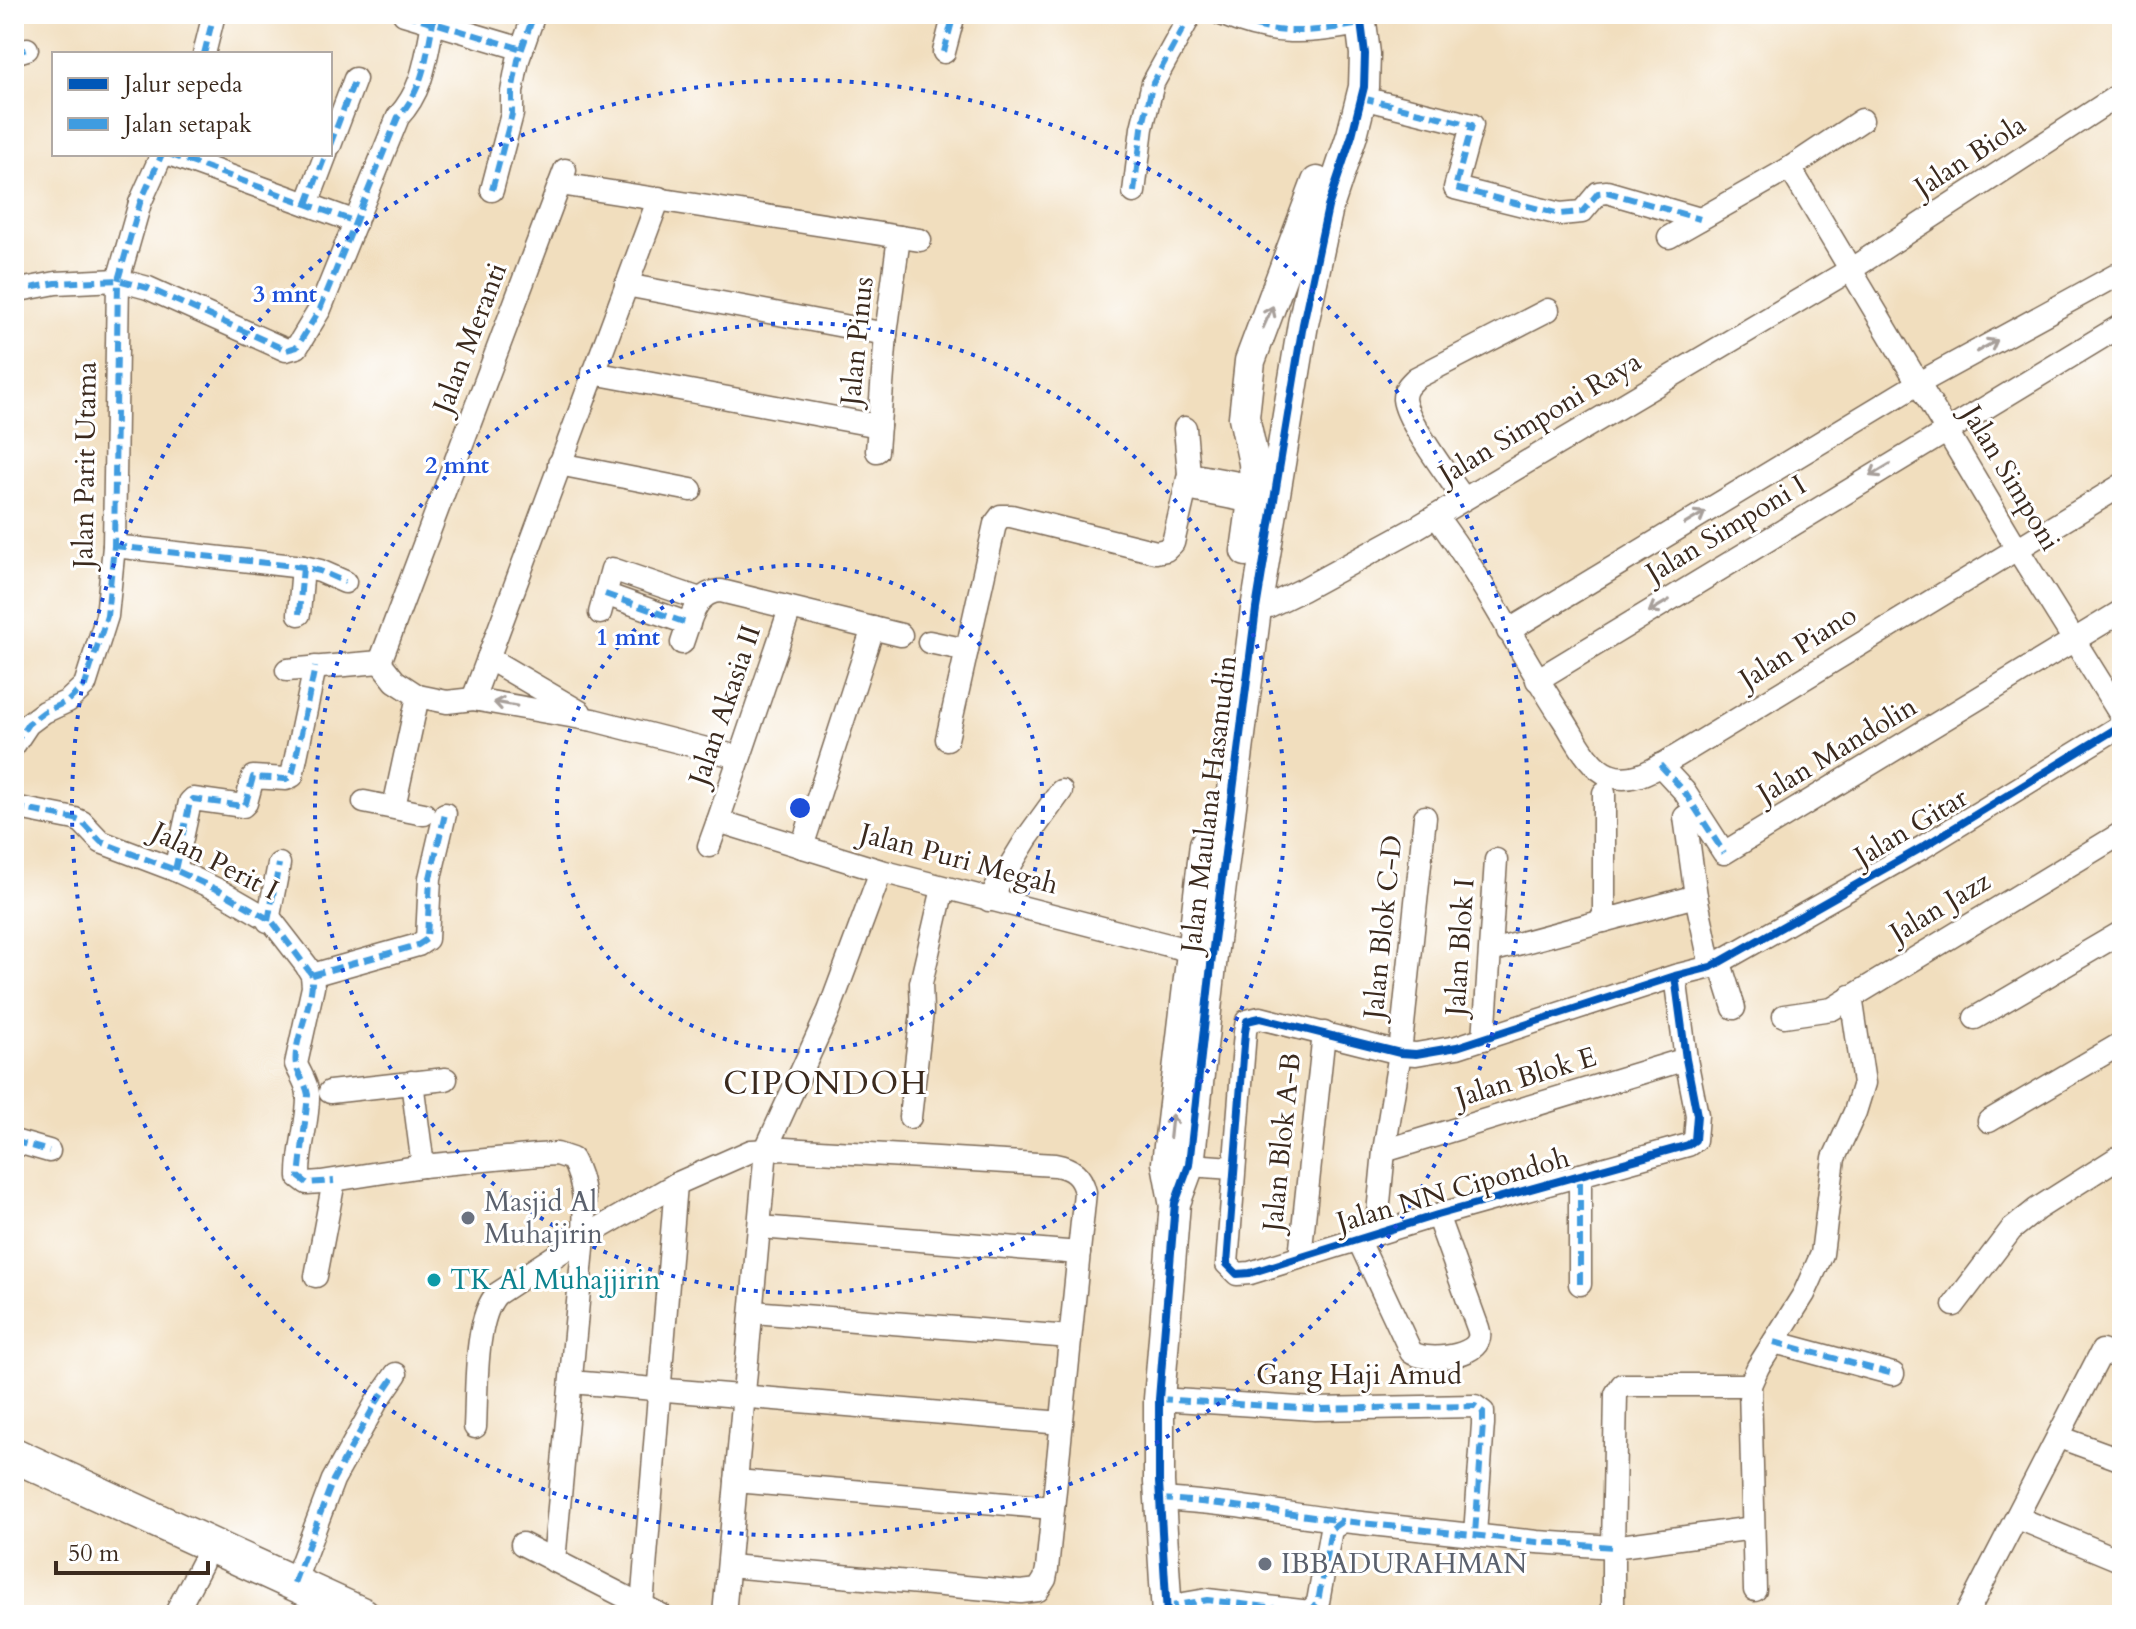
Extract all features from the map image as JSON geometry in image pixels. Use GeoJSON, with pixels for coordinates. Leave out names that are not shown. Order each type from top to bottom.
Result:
{"type":"FeatureCollection","features":[{"type":"Feature","properties":{"kind":"main road"},"geometry":{"type":"LineString","coordinates":[[14,1455],[363,1615]]}},
{"type":"Feature","properties":{"kind":"main road"},"geometry":{"type":"LineString","coordinates":[[14,1477],[313,1615]]}},
{"type":"Feature","properties":{"kind":"street"},"geometry":{"type":"LineString","coordinates":[[204,52],[214,14]]}},
{"type":"Feature","properties":{"kind":"street"},"geometry":{"type":"LineString","coordinates":[[404,14],[434,18],[522,49]]}},
{"type":"Feature","properties":{"kind":"street"},"geometry":{"type":"LineString","coordinates":[[492,190],[512,114],[512,92],[522,49],[534,14]]}},
{"type":"Feature","properties":{"kind":"street"},"geometry":{"type":"LineString","coordinates":[[944,52],[954,14]]}},
{"type":"Feature","properties":{"kind":"street"},"geometry":{"type":"LineString","coordinates":[[1134,192],[1142,128],[1153,83],[1191,14]]}},
{"type":"Feature","properties":{"kind":"street"},"geometry":{"type":"LineString","coordinates":[[1221,14],[1261,29],[1292,31],[1348,22]]}},
{"type":"Feature","properties":{"kind":"street"},"geometry":{"type":"LineString","coordinates":[[14,291],[56,283],[118,280],[148,288],[286,350],[297,347],[320,309],[398,117],[413,102],[424,72],[434,18]]}},
{"type":"Feature","properties":{"kind":"street","name":"Jalan Maulana Hasanudin"},"geometry":{"type":"LineString","coordinates":[[1165,1612],[1160,1499],[1164,1400],[1175,1203],[1195,952],[1263,607],[1296,368],[1328,207],[1362,98],[1365,54],[1348,22]]}},
{"type":"Feature","properties":{"kind":"street","name":"Jalan Maulana Hasanudin"},"geometry":{"type":"LineString","coordinates":[[1218,827],[1244,492],[1254,463],[1244,417],[1253,352],[1311,202],[1342,107],[1348,69],[1348,22]]}},
{"type":"Feature","properties":{"kind":"street"},"geometry":{"type":"LineString","coordinates":[[332,140],[355,79]]}},
{"type":"Feature","properties":{"kind":"street","name":"Jalan Biola"},"geometry":{"type":"LineString","coordinates":[[1850,270],[2122,93]]}},
{"type":"Feature","properties":{"kind":"street"},"geometry":{"type":"LineString","coordinates":[[1362,98],[1472,125],[1455,188],[1560,214],[1582,212],[1598,193],[1607,192],[1700,219]]}},
{"type":"Feature","properties":{"kind":"street"},"geometry":{"type":"LineString","coordinates":[[1669,237],[1790,168],[1862,120]]}},
{"type":"Feature","properties":{"kind":"street","name":"Jalan Parit Utama"},"geometry":{"type":"LineString","coordinates":[[14,745],[28,724],[44,712],[68,701],[85,685],[107,616],[114,546],[118,280],[140,203],[161,156]]}},
{"type":"Feature","properties":{"kind":"street"},"geometry":{"type":"LineString","coordinates":[[175,156],[356,222]]}},
{"type":"Feature","properties":{"kind":"street"},"geometry":{"type":"LineString","coordinates":[[307,204],[325,156]]}},
{"type":"Feature","properties":{"kind":"street","name":"Jalan Simponi"},"geometry":{"type":"LineString","coordinates":[[1790,168],[2016,547],[2122,717]]}},
{"type":"Feature","properties":{"kind":"street","name":"Jalan Meranti"},"geometry":{"type":"LineString","coordinates":[[380,662],[563,177],[659,198]]}},
{"type":"Feature","properties":{"kind":"street"},"geometry":{"type":"LineString","coordinates":[[473,699],[659,198]]}},
{"type":"Feature","properties":{"kind":"street","name":"Jalan Pinus"},"geometry":{"type":"LineString","coordinates":[[659,198],[909,238],[886,334],[877,451]]}},
{"type":"Feature","properties":{"kind":"street","name":"Jalan Simponi Raya"},"geometry":{"type":"LineString","coordinates":[[1263,607],[1302,590],[1436,516],[1850,270]]}},
{"type":"Feature","properties":{"kind":"street","name":"Jalan Simponi I"},"geometry":{"type":"LineString","coordinates":[[1508,631],[1919,383],[2122,272]]}},
{"type":"Feature","properties":{"kind":"street"},"geometry":{"type":"LineString","coordinates":[[626,285],[886,334]]}},
{"type":"Feature","properties":{"kind":"street"},"geometry":{"type":"LineString","coordinates":[[1463,498],[1412,421],[1404,396],[1406,387],[1416,378],[1548,310]]}},
{"type":"Feature","properties":{"kind":"street","name":"Jalan Simponi I"},"geometry":{"type":"LineString","coordinates":[[1537,680],[2122,325]]}},
{"type":"Feature","properties":{"kind":"street"},"geometry":{"type":"LineString","coordinates":[[1253,352],[1260,379],[1269,386],[1285,383],[1296,368]]}},
{"type":"Feature","properties":{"kind":"street"},"geometry":{"type":"LineString","coordinates":[[593,373],[879,426]]}},
{"type":"Feature","properties":{"kind":"street"},"geometry":{"type":"LineString","coordinates":[[1244,417],[1253,405],[1269,399],[1281,408],[1287,428]]}},
{"type":"Feature","properties":{"kind":"street"},"geometry":{"type":"LineString","coordinates":[[947,739],[995,524],[1001,516],[1156,552],[1166,550],[1173,543],[1195,483],[1185,428]]}},
{"type":"Feature","properties":{"kind":"street"},"geometry":{"type":"LineString","coordinates":[[559,464],[691,490]]}},
{"type":"Feature","properties":{"kind":"street"},"geometry":{"type":"LineString","coordinates":[[1195,483],[1244,492]]}},
{"type":"Feature","properties":{"kind":"street","name":"Jalan Piano"},"geometry":{"type":"LineString","coordinates":[[1604,783],[1639,776],[1660,765],[2122,485]]}},
{"type":"Feature","properties":{"kind":"street"},"geometry":{"type":"LineString","coordinates":[[1436,516],[1604,783],[1604,921]]}},
{"type":"Feature","properties":{"kind":"street"},"geometry":{"type":"LineString","coordinates":[[114,546],[303,567],[345,582]]}},
{"type":"Feature","properties":{"kind":"street"},"geometry":{"type":"LineString","coordinates":[[299,614],[303,567]]}},
{"type":"Feature","properties":{"kind":"street"},"geometry":{"type":"LineString","coordinates":[[700,599],[612,569],[602,603],[686,633],[700,599],[705,593],[721,591],[901,635]]}},
{"type":"Feature","properties":{"kind":"street","name":"Jalan Akasia II"},"geometry":{"type":"LineString","coordinates":[[718,821],[790,609]]}},
{"type":"Feature","properties":{"kind":"street"},"geometry":{"type":"LineString","coordinates":[[2075,638],[2122,611]]}},
{"type":"Feature","properties":{"kind":"street"},"geometry":{"type":"LineString","coordinates":[[802,847],[873,628]]}},
{"type":"Feature","properties":{"kind":"street","name":"Jalan Mandolin"},"geometry":{"type":"LineString","coordinates":[[1660,765],[1684,791],[1724,853],[1990,693],[2075,638]]}},
{"type":"Feature","properties":{"kind":"street"},"geometry":{"type":"LineString","coordinates":[[929,642],[967,650]]}},
{"type":"Feature","properties":{"kind":"street"},"geometry":{"type":"LineString","coordinates":[[488,658],[593,720]]}},
{"type":"Feature","properties":{"kind":"street"},"geometry":{"type":"LineString","coordinates":[[287,670],[380,662],[395,681],[418,696],[447,702],[473,699],[593,720],[738,757]]}},
{"type":"Feature","properties":{"kind":"street"},"geometry":{"type":"LineString","coordinates":[[175,870],[193,799],[243,806],[253,777],[286,779],[292,776],[315,667]]}},
{"type":"Feature","properties":{"kind":"street"},"geometry":{"type":"LineString","coordinates":[[394,807],[418,696]]}},
{"type":"Feature","properties":{"kind":"street","name":"Jalan Gitar"},"geometry":{"type":"LineString","coordinates":[[1232,1168],[1247,1021],[1260,1018],[1400,1053],[1438,1050],[1484,1039],[1716,965],[1923,847],[2122,725]]}},
{"type":"Feature","properties":{"kind":"street"},"geometry":{"type":"LineString","coordinates":[[989,900],[1061,791]]}},
{"type":"Feature","properties":{"kind":"street"},"geometry":{"type":"LineString","coordinates":[[364,802],[435,814],[427,939],[418,945],[312,975],[310,1001],[296,1064],[306,1082],[308,1095],[299,1177],[307,1183],[423,1166],[538,1155],[557,1154],[572,1159],[585,1199],[584,1237],[554,1561]]}},
{"type":"Feature","properties":{"kind":"street","name":"Jalan Perit I"},"geometry":{"type":"LineString","coordinates":[[14,807],[75,819],[101,842],[220,891],[272,921],[312,975]]}},
{"type":"Feature","properties":{"kind":"street","name":"Jalan Blok C-D"},"geometry":{"type":"LineString","coordinates":[[1367,1236],[1400,1053],[1425,817]]}},
{"type":"Feature","properties":{"kind":"street"},"geometry":{"type":"LineString","coordinates":[[1685,817],[1696,896],[1716,965],[1734,1008]]}},
{"type":"Feature","properties":{"kind":"street"},"geometry":{"type":"LineString","coordinates":[[709,846],[718,821]]}},
{"type":"Feature","properties":{"kind":"street","name":"Jalan Puri Megah"},"geometry":{"type":"LineString","coordinates":[[718,821],[881,871],[1195,952]]}},
{"type":"Feature","properties":{"kind":"street","name":"Jalan Jazz"},"geometry":{"type":"LineString","coordinates":[[1784,1016],[1825,1011],[2122,833]]}},
{"type":"Feature","properties":{"kind":"street","name":"Jalan Blok I"},"geometry":{"type":"LineString","coordinates":[[1484,1039],[1496,860]]}},
{"type":"Feature","properties":{"kind":"street"},"geometry":{"type":"LineString","coordinates":[[268,921],[279,864]]}},
{"type":"Feature","properties":{"kind":"street"},"geometry":{"type":"LineString","coordinates":[[724,1615],[766,1149],[829,1011],[881,871]]}},
{"type":"Feature","properties":{"kind":"street"},"geometry":{"type":"LineString","coordinates":[[910,1117],[922,1012],[921,983],[943,888]]}},
{"type":"Feature","properties":{"kind":"street"},"geometry":{"type":"LineString","coordinates":[[1491,951],[1696,896]]}},
{"type":"Feature","properties":{"kind":"street"},"geometry":{"type":"LineString","coordinates":[[1975,1018],[2122,932]]}},
{"type":"Feature","properties":{"kind":"street"},"geometry":{"type":"LineString","coordinates":[[1675,976],[1686,1059]]}},
{"type":"Feature","properties":{"kind":"street"},"geometry":{"type":"LineString","coordinates":[[1755,1590],[1750,1385],[1804,1294],[1822,1254],[1834,1158],[1855,1112],[1864,1083],[1851,996]]}},
{"type":"Feature","properties":{"kind":"street","name":"Jalan Blok A-B"},"geometry":{"type":"LineString","coordinates":[[1300,1257],[1324,1033]]}},
{"type":"Feature","properties":{"kind":"street"},"geometry":{"type":"LineString","coordinates":[[1989,1121],[2122,1043]]}},
{"type":"Feature","properties":{"kind":"street","name":"Jalan NN Cipondoh"},"geometry":{"type":"LineString","coordinates":[[1232,1168],[1227,1264],[1237,1274],[1250,1273],[1437,1215],[1688,1145],[1695,1140],[1697,1115],[1686,1059]]}},
{"type":"Feature","properties":{"kind":"street","name":"Jalan Blok E"},"geometry":{"type":"LineString","coordinates":[[1384,1151],[1686,1059]]}},
{"type":"Feature","properties":{"kind":"street"},"geometry":{"type":"LineString","coordinates":[[330,1092],[446,1079]]}},
{"type":"Feature","properties":{"kind":"street"},"geometry":{"type":"LineString","coordinates":[[412,1082],[423,1166]]}},
{"type":"Feature","properties":{"kind":"street"},"geometry":{"type":"LineString","coordinates":[[14,1141],[49,1151]]}},
{"type":"Feature","properties":{"kind":"street"},"geometry":{"type":"LineString","coordinates":[[475,1427],[482,1328],[489,1302],[584,1237],[676,1184],[739,1156],[766,1149],[824,1150],[1064,1166],[1076,1172],[1085,1192],[1045,1579],[1038,1590],[1032,1592],[729,1566]]}},
{"type":"Feature","properties":{"kind":"street"},"geometry":{"type":"LineString","coordinates":[[1954,1305],[2011,1230],[2037,1209],[2122,1155]]}},
{"type":"Feature","properties":{"kind":"street"},"geometry":{"type":"LineString","coordinates":[[1178,1164],[1232,1168]]}},
{"type":"Feature","properties":{"kind":"street"},"geometry":{"type":"LineString","coordinates":[[1580,1175],[1580,1284]]}},
{"type":"Feature","properties":{"kind":"street"},"geometry":{"type":"LineString","coordinates":[[316,1276],[334,1181]]}},
{"type":"Feature","properties":{"kind":"street"},"geometry":{"type":"LineString","coordinates":[[522,1544],[647,1612],[676,1184]]}},
{"type":"Feature","properties":{"kind":"street"},"geometry":{"type":"LineString","coordinates":[[1367,1236],[1411,1352],[1425,1359],[1454,1355],[1475,1346],[1478,1328],[1437,1215]]}},
{"type":"Feature","properties":{"kind":"street"},"geometry":{"type":"LineString","coordinates":[[760,1227],[1079,1253]]}},
{"type":"Feature","properties":{"kind":"street"},"geometry":{"type":"LineString","coordinates":[[752,1312],[1070,1337]]}},
{"type":"Feature","properties":{"kind":"street"},"geometry":{"type":"LineString","coordinates":[[1774,1342],[1893,1374]]}},
{"type":"Feature","properties":{"kind":"street"},"geometry":{"type":"LineString","coordinates":[[1966,1615],[2102,1351],[2122,1359]]}},
{"type":"Feature","properties":{"kind":"street"},"geometry":{"type":"LineString","coordinates":[[294,1583],[333,1480],[396,1374]]}},
{"type":"Feature","properties":{"kind":"street"},"geometry":{"type":"LineString","coordinates":[[571,1382],[1062,1423]]}},
{"type":"Feature","properties":{"kind":"street"},"geometry":{"type":"LineString","coordinates":[[1613,1615],[1616,1394],[1622,1385],[1750,1385]]}},
{"type":"Feature","properties":{"kind":"street","name":"Gang Haji Amud"},"geometry":{"type":"LineString","coordinates":[[1164,1400],[1315,1409],[1475,1406],[1483,1412],[1475,1534]]}},
{"type":"Feature","properties":{"kind":"street"},"geometry":{"type":"LineString","coordinates":[[2059,1437],[2122,1460]]}},
{"type":"Feature","properties":{"kind":"street"},"geometry":{"type":"LineString","coordinates":[[736,1481],[1053,1508]]}},
{"type":"Feature","properties":{"kind":"street"},"geometry":{"type":"LineString","coordinates":[[1160,1499],[1213,1502],[1343,1521],[1537,1542],[1613,1547],[1753,1528]]}},
{"type":"Feature","properties":{"kind":"street"},"geometry":{"type":"LineString","coordinates":[[2018,1518],[2122,1561]]}},
{"type":"Feature","properties":{"kind":"street"},"geometry":{"type":"LineString","coordinates":[[1165,1612],[1207,1600],[1310,1612],[1318,1602],[1331,1529],[1343,1521]]}},
{"type":"Feature","properties":{"kind":"street"},"geometry":{"type":"LineString","coordinates":[[175,1615],[202,1563]]}},
{"type":"Feature","properties":{"kind":"marked path"},"geometry":{"type":"LineString","coordinates":[[204,52],[214,14]]}},
{"type":"Feature","properties":{"kind":"marked path"},"geometry":{"type":"LineString","coordinates":[[404,14],[522,49]]}},
{"type":"Feature","properties":{"kind":"marked path"},"geometry":{"type":"LineString","coordinates":[[14,291],[56,283],[118,280],[148,288],[286,350],[297,347],[320,309],[398,117],[420,81],[435,14]]}},
{"type":"Feature","properties":{"kind":"marked path"},"geometry":{"type":"LineString","coordinates":[[492,190],[512,114],[512,92],[518,60],[534,14]]}},
{"type":"Feature","properties":{"kind":"marked path"},"geometry":{"type":"LineString","coordinates":[[944,52],[954,14]]}},
{"type":"Feature","properties":{"kind":"marked path"},"geometry":{"type":"LineString","coordinates":[[1134,192],[1142,128],[1153,83],[1191,14]]}},
{"type":"Feature","properties":{"kind":"marked path"},"geometry":{"type":"LineString","coordinates":[[1221,14],[1274,30],[1307,31],[1361,24]]}},
{"type":"Feature","properties":{"kind":"marked path"},"geometry":{"type":"LineString","coordinates":[[14,53],[27,49]]}},
{"type":"Feature","properties":{"kind":"marked path"},"geometry":{"type":"LineString","coordinates":[[332,140],[355,79]]}},
{"type":"Feature","properties":{"kind":"marked path"},"geometry":{"type":"LineString","coordinates":[[1362,98],[1472,125],[1455,188],[1560,214],[1582,212],[1598,193],[1607,192],[1700,219]]}},
{"type":"Feature","properties":{"kind":"marked path"},"geometry":{"type":"LineString","coordinates":[[14,745],[28,724],[44,712],[68,701],[85,685],[107,616],[114,546],[118,280],[140,203],[161,156]]}},
{"type":"Feature","properties":{"kind":"marked path"},"geometry":{"type":"LineString","coordinates":[[174,156],[356,222]]}},
{"type":"Feature","properties":{"kind":"marked path"},"geometry":{"type":"LineString","coordinates":[[307,204],[325,156]]}},
{"type":"Feature","properties":{"kind":"marked path"},"geometry":{"type":"LineString","coordinates":[[114,546],[303,567],[345,582]]}},
{"type":"Feature","properties":{"kind":"marked path"},"geometry":{"type":"LineString","coordinates":[[299,614],[303,567]]}},
{"type":"Feature","properties":{"kind":"marked path"},"geometry":{"type":"LineString","coordinates":[[605,594],[689,624]]}},
{"type":"Feature","properties":{"kind":"marked path"},"geometry":{"type":"LineString","coordinates":[[175,870],[193,799],[243,806],[253,777],[286,779],[292,776],[315,667]]}},
{"type":"Feature","properties":{"kind":"marked path"},"geometry":{"type":"LineString","coordinates":[[1660,765],[1684,791],[1724,853]]}},
{"type":"Feature","properties":{"kind":"marked path"},"geometry":{"type":"LineString","coordinates":[[14,807],[82,822],[101,842],[175,870],[272,921],[312,975],[310,998],[296,1056],[297,1069],[308,1095],[299,1177],[307,1183],[334,1181]]}},
{"type":"Feature","properties":{"kind":"marked path"},"geometry":{"type":"LineString","coordinates":[[312,975],[418,945],[427,939],[430,878],[445,814]]}},
{"type":"Feature","properties":{"kind":"marked path"},"geometry":{"type":"LineString","coordinates":[[268,921],[279,864]]}},
{"type":"Feature","properties":{"kind":"marked path"},"geometry":{"type":"LineString","coordinates":[[14,1141],[49,1151]]}},
{"type":"Feature","properties":{"kind":"marked path"},"geometry":{"type":"LineString","coordinates":[[1580,1175],[1580,1284]]}},
{"type":"Feature","properties":{"kind":"marked path"},"geometry":{"type":"LineString","coordinates":[[1774,1342],[1893,1374]]}},
{"type":"Feature","properties":{"kind":"marked path"},"geometry":{"type":"LineString","coordinates":[[294,1583],[333,1480],[396,1374]]}},
{"type":"Feature","properties":{"kind":"marked path"},"geometry":{"type":"LineString","coordinates":[[1159,1399],[1315,1409],[1475,1406],[1483,1412],[1475,1534]]}},
{"type":"Feature","properties":{"kind":"marked path"},"geometry":{"type":"LineString","coordinates":[[1160,1499],[1343,1521]]}},
{"type":"Feature","properties":{"kind":"marked path"},"geometry":{"type":"LineString","coordinates":[[1166,1607],[1207,1600],[1310,1612],[1318,1602],[1331,1529],[1343,1521],[1613,1547]]}},
{"type":"Feature","properties":{"kind":"cycle path"},"geometry":{"type":"LineString","coordinates":[[1167,1615],[1159,1482],[1159,1399],[1175,1203],[1189,1165],[1256,609],[1303,324],[1328,207],[1364,87],[1365,54],[1360,14]]}},
{"type":"Feature","properties":{"kind":"cycle path"},"geometry":{"type":"LineString","coordinates":[[1675,976],[1697,1115],[1695,1140],[1688,1145],[1437,1215],[1250,1273],[1237,1274],[1227,1264],[1247,1021],[1260,1018],[1400,1053],[1416,1054],[1457,1047],[1675,976],[1711,967],[1923,847],[2122,725]]}},
{"type":"Feature","properties":{"kind":"place","name":"Masjid Al Muhajirin"},"geometry":{"type":"Point","coordinates":[468,1218]}},
{"type":"Feature","properties":{"kind":"place","name":"TK Al Muhajjirin"},"geometry":{"type":"Point","coordinates":[434,1280]}},
{"type":"Feature","properties":{"kind":"place","name":"IBBADURAHMAN"},"geometry":{"type":"Point","coordinates":[1265,1564]}},
{"type":"Feature","properties":{"kind":"district","name":"CIPONDOH"},"geometry":{"type":"Point","coordinates":[826,1084]}}]}
